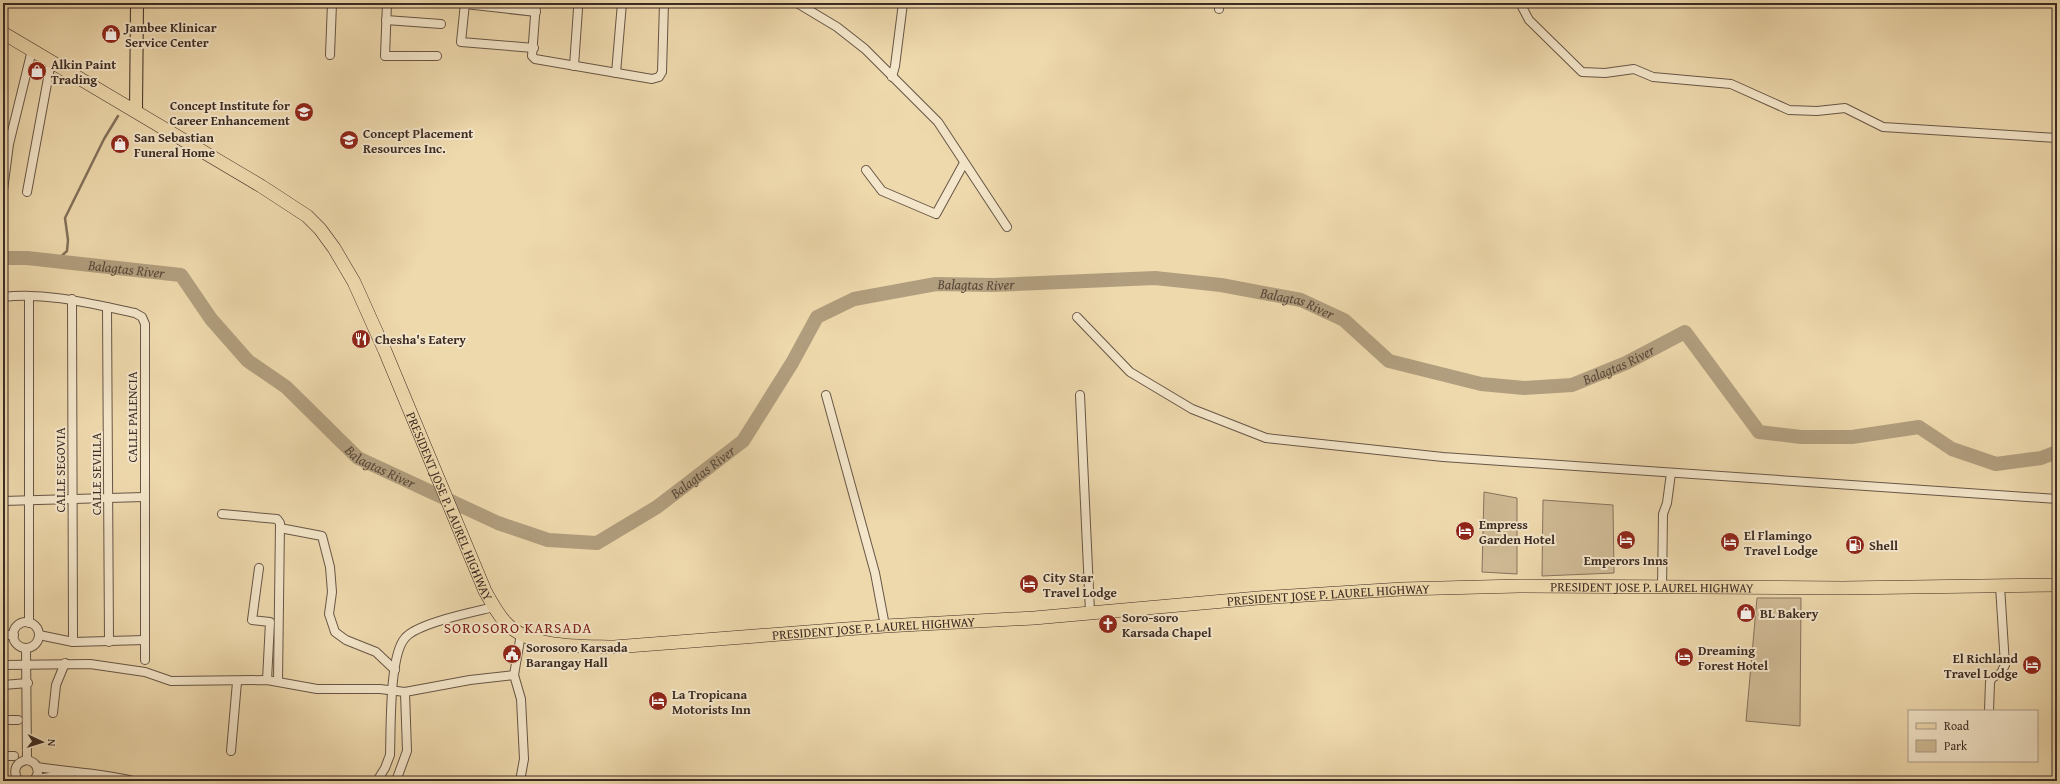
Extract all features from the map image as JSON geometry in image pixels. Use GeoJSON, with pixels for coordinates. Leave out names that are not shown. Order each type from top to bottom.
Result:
{"type":"FeatureCollection","features":[{"type":"Feature","properties":{"kind":"highway","name":"PRESIDENT JOSE P. LAUREL HIGHWAY"},"geometry":{"type":"LineString","coordinates":[[3,33],[292,205],[320,229],[334,248],[354,282],[494,607],[506,623],[534,641],[614,647],[885,626],[1034,618],[1258,598],[1387,590],[1534,586],[1662,588],[2057,585]]}},
{"type":"Feature","properties":{"kind":"main road"},"geometry":{"type":"LineString","coordinates":[[136,111],[137,3]]}},
{"type":"Feature","properties":{"kind":"street"},"geometry":{"type":"LineString","coordinates":[[330,55],[332,3]]}},
{"type":"Feature","properties":{"kind":"street"},"geometry":{"type":"LineString","coordinates":[[387,3],[385,56],[438,56]]}},
{"type":"Feature","properties":{"kind":"street"},"geometry":{"type":"LineString","coordinates":[[534,48],[461,42],[465,3],[536,12]]}},
{"type":"Feature","properties":{"kind":"street"},"geometry":{"type":"LineString","coordinates":[[536,3],[534,48],[532,56],[535,59],[652,79],[659,77],[662,72],[664,3]]}},
{"type":"Feature","properties":{"kind":"street"},"geometry":{"type":"LineString","coordinates":[[616,72],[622,3]]}},
{"type":"Feature","properties":{"kind":"street"},"geometry":{"type":"LineString","coordinates":[[797,3],[837,27],[865,49],[938,122],[1007,227]]}},
{"type":"Feature","properties":{"kind":"street"},"geometry":{"type":"LineString","coordinates":[[892,77],[896,66],[903,3]]}},
{"type":"Feature","properties":{"kind":"street"},"geometry":{"type":"LineString","coordinates":[[1520,3],[1529,20],[1582,72],[1605,73],[1634,69],[1653,77],[1731,84],[1789,110],[1816,111],[1845,108],[1883,127],[2057,138]]}},
{"type":"Feature","properties":{"kind":"street"},"geometry":{"type":"LineString","coordinates":[[574,66],[578,9]]}},
{"type":"Feature","properties":{"kind":"street"},"geometry":{"type":"LineString","coordinates":[[386,20],[441,24]]}},
{"type":"Feature","properties":{"kind":"street"},"geometry":{"type":"LineString","coordinates":[[3,190],[9,144],[32,50]]}},
{"type":"Feature","properties":{"kind":"street"},"geometry":{"type":"LineString","coordinates":[[27,192],[51,62]]}},
{"type":"Feature","properties":{"kind":"street"},"geometry":{"type":"LineString","coordinates":[[866,170],[882,191],[936,214],[964,163]]}},
{"type":"Feature","properties":{"kind":"street"},"geometry":{"type":"LineString","coordinates":[[29,296],[29,623]]}},
{"type":"Feature","properties":{"kind":"street","name":"CALLE PALENCIA"},"geometry":{"type":"LineString","coordinates":[[3,297],[29,296],[72,299],[136,313],[142,317],[145,324],[145,660]]}},
{"type":"Feature","properties":{"kind":"street","name":"CALLE SEGOVIA"},"geometry":{"type":"LineString","coordinates":[[72,299],[73,642]]}},
{"type":"Feature","properties":{"kind":"street","name":"CALLE SEVILLA"},"geometry":{"type":"LineString","coordinates":[[107,307],[109,642]]}},
{"type":"Feature","properties":{"kind":"street"},"geometry":{"type":"LineString","coordinates":[[1077,317],[1130,372],[1192,409],[1266,438],[1443,457],[2057,499]]}},
{"type":"Feature","properties":{"kind":"street"},"geometry":{"type":"LineString","coordinates":[[826,395],[875,573],[885,626]]}},
{"type":"Feature","properties":{"kind":"street"},"geometry":{"type":"LineString","coordinates":[[1080,395],[1090,612]]}},
{"type":"Feature","properties":{"kind":"street"},"geometry":{"type":"LineString","coordinates":[[1662,588],[1663,514],[1667,503],[1671,473]]}},
{"type":"Feature","properties":{"kind":"street"},"geometry":{"type":"LineString","coordinates":[[3,501],[144,497]]}},
{"type":"Feature","properties":{"kind":"street"},"geometry":{"type":"LineString","coordinates":[[222,514],[277,519],[280,523],[278,681]]}},
{"type":"Feature","properties":{"kind":"street"},"geometry":{"type":"LineString","coordinates":[[280,528],[322,536],[330,567],[332,592],[329,614],[335,632],[346,640],[376,652],[395,670]]}},
{"type":"Feature","properties":{"kind":"street"},"geometry":{"type":"LineString","coordinates":[[259,568],[252,620],[270,622],[267,680]]}},
{"type":"Feature","properties":{"kind":"street"},"geometry":{"type":"LineString","coordinates":[[1990,710],[1990,682],[1992,678],[2001,673],[2005,665],[2000,586]]}},
{"type":"Feature","properties":{"kind":"street"},"geometry":{"type":"LineString","coordinates":[[377,781],[386,768],[390,755],[395,670],[399,647],[405,637],[419,628],[494,607]]}},
{"type":"Feature","properties":{"kind":"street"},"geometry":{"type":"LineString","coordinates":[[29,623],[38,630],[39,635],[36,644],[26,648],[17,644],[14,635],[19,625],[29,623]]}},
{"type":"Feature","properties":{"kind":"street"},"geometry":{"type":"LineString","coordinates":[[520,781],[524,759],[521,698],[514,675],[521,634]]}},
{"type":"Feature","properties":{"kind":"street"},"geometry":{"type":"LineString","coordinates":[[3,635],[14,635]]}},
{"type":"Feature","properties":{"kind":"street"},"geometry":{"type":"LineString","coordinates":[[39,635],[73,642],[145,640]]}},
{"type":"Feature","properties":{"kind":"street"},"geometry":{"type":"LineString","coordinates":[[26,648],[28,683],[27,760]]}},
{"type":"Feature","properties":{"kind":"street"},"geometry":{"type":"LineString","coordinates":[[3,665],[65,664],[115,666],[145,672],[171,681],[237,682],[267,680],[317,689],[380,689],[405,692],[470,680],[514,675]]}},
{"type":"Feature","properties":{"kind":"street"},"geometry":{"type":"LineString","coordinates":[[53,713],[56,685],[65,664]]}},
{"type":"Feature","properties":{"kind":"street"},"geometry":{"type":"LineString","coordinates":[[231,751],[237,682]]}},
{"type":"Feature","properties":{"kind":"street"},"geometry":{"type":"LineString","coordinates":[[3,685],[28,683]]}},
{"type":"Feature","properties":{"kind":"street"},"geometry":{"type":"LineString","coordinates":[[396,781],[407,751],[405,692]]}},
{"type":"Feature","properties":{"kind":"street"},"geometry":{"type":"LineString","coordinates":[[3,720],[18,720]]}},
{"type":"Feature","properties":{"kind":"street"},"geometry":{"type":"LineString","coordinates":[[3,756],[14,756]]}},
{"type":"Feature","properties":{"kind":"street"},"geometry":{"type":"LineString","coordinates":[[18,781],[16,777],[16,767],[18,763],[27,760],[37,766],[79,773],[112,775],[134,781]]}},
{"type":"Feature","properties":{"kind":"street"},"geometry":{"type":"LineString","coordinates":[[35,780],[38,773],[37,766]]}},
{"type":"Feature","properties":{"kind":"street"},"geometry":{"type":"LineString","coordinates":[[35,780],[79,773]]}},
{"type":"Feature","properties":{"kind":"green space"},"geometry":{"type":"Polygon","coordinates":[[[1484,492],[1517,498],[1517,574],[1482,572],[1484,492]]]}},
{"type":"Feature","properties":{"kind":"green space"},"geometry":{"type":"Polygon","coordinates":[[[1543,500],[1613,505],[1614,573],[1542,576],[1543,500]]]}},
{"type":"Feature","properties":{"kind":"green space"},"geometry":{"type":"Polygon","coordinates":[[[1757,598],[1801,598],[1800,726],[1746,721],[1757,598]]]}},
{"type":"Feature","properties":{"kind":"waterway"},"geometry":{"type":"LineString","coordinates":[[56,261],[67,251],[68,240],[65,218],[104,139],[118,116]]}},
{"type":"Feature","properties":{"kind":"waterway","name":"Balagtas River"},"geometry":{"type":"LineString","coordinates":[[3,258],[27,258],[181,275],[211,319],[248,361],[286,387],[358,458],[498,523],[548,540],[597,543],[657,507],[743,441],[792,363],[817,317],[854,299],[936,284],[993,285],[1155,278],[1221,285],[1301,300],[1344,320],[1389,361],[1481,384],[1524,388],[1572,385],[1626,363],[1685,332],[1759,432],[1801,437],[1852,437],[1919,427],[1952,449],[1996,464],[2041,458],[2057,452]]}},
{"type":"Feature","properties":{"kind":"place","name":"Jambee Klinicar Service Center"},"geometry":{"type":"Point","coordinates":[111,34]}},
{"type":"Feature","properties":{"kind":"place","name":"Alkin Paint Trading"},"geometry":{"type":"Point","coordinates":[37,71]}},
{"type":"Feature","properties":{"kind":"place","name":"Concept Institute for Career Enhancement"},"geometry":{"type":"Point","coordinates":[304,112]}},
{"type":"Feature","properties":{"kind":"place","name":"Concept Placement Resources Inc."},"geometry":{"type":"Point","coordinates":[349,140]}},
{"type":"Feature","properties":{"kind":"place","name":"San Sebastian Funeral Home"},"geometry":{"type":"Point","coordinates":[120,144]}},
{"type":"Feature","properties":{"kind":"place","name":"Chesha's Eatery"},"geometry":{"type":"Point","coordinates":[361,339]}},
{"type":"Feature","properties":{"kind":"place","name":"Empress Garden Hotel"},"geometry":{"type":"Point","coordinates":[1465,531]}},
{"type":"Feature","properties":{"kind":"place","name":"Emperors Inns"},"geometry":{"type":"Point","coordinates":[1626,540]}},
{"type":"Feature","properties":{"kind":"place","name":"El Flamingo Travel Lodge"},"geometry":{"type":"Point","coordinates":[1730,542]}},
{"type":"Feature","properties":{"kind":"place","name":"Shell"},"geometry":{"type":"Point","coordinates":[1855,545]}},
{"type":"Feature","properties":{"kind":"place","name":"City Star Travel Lodge"},"geometry":{"type":"Point","coordinates":[1029,584]}},
{"type":"Feature","properties":{"kind":"place","name":"BL Bakery"},"geometry":{"type":"Point","coordinates":[1746,613]}},
{"type":"Feature","properties":{"kind":"place","name":"Soro-soro Karsada Chapel"},"geometry":{"type":"Point","coordinates":[1108,624]}},
{"type":"Feature","properties":{"kind":"place","name":"Sorosoro Karsada Barangay Hall"},"geometry":{"type":"Point","coordinates":[512,654]}},
{"type":"Feature","properties":{"kind":"place","name":"Dreaming Forest Hotel"},"geometry":{"type":"Point","coordinates":[1684,657]}},
{"type":"Feature","properties":{"kind":"place","name":"El Richland Travel Lodge"},"geometry":{"type":"Point","coordinates":[2032,665]}},
{"type":"Feature","properties":{"kind":"place","name":"La Tropicana Motorists Inn"},"geometry":{"type":"Point","coordinates":[658,701]}},
{"type":"Feature","properties":{"kind":"district","name":"SOROSORO KARSADA"},"geometry":{"type":"Point","coordinates":[518,627]}}]}
